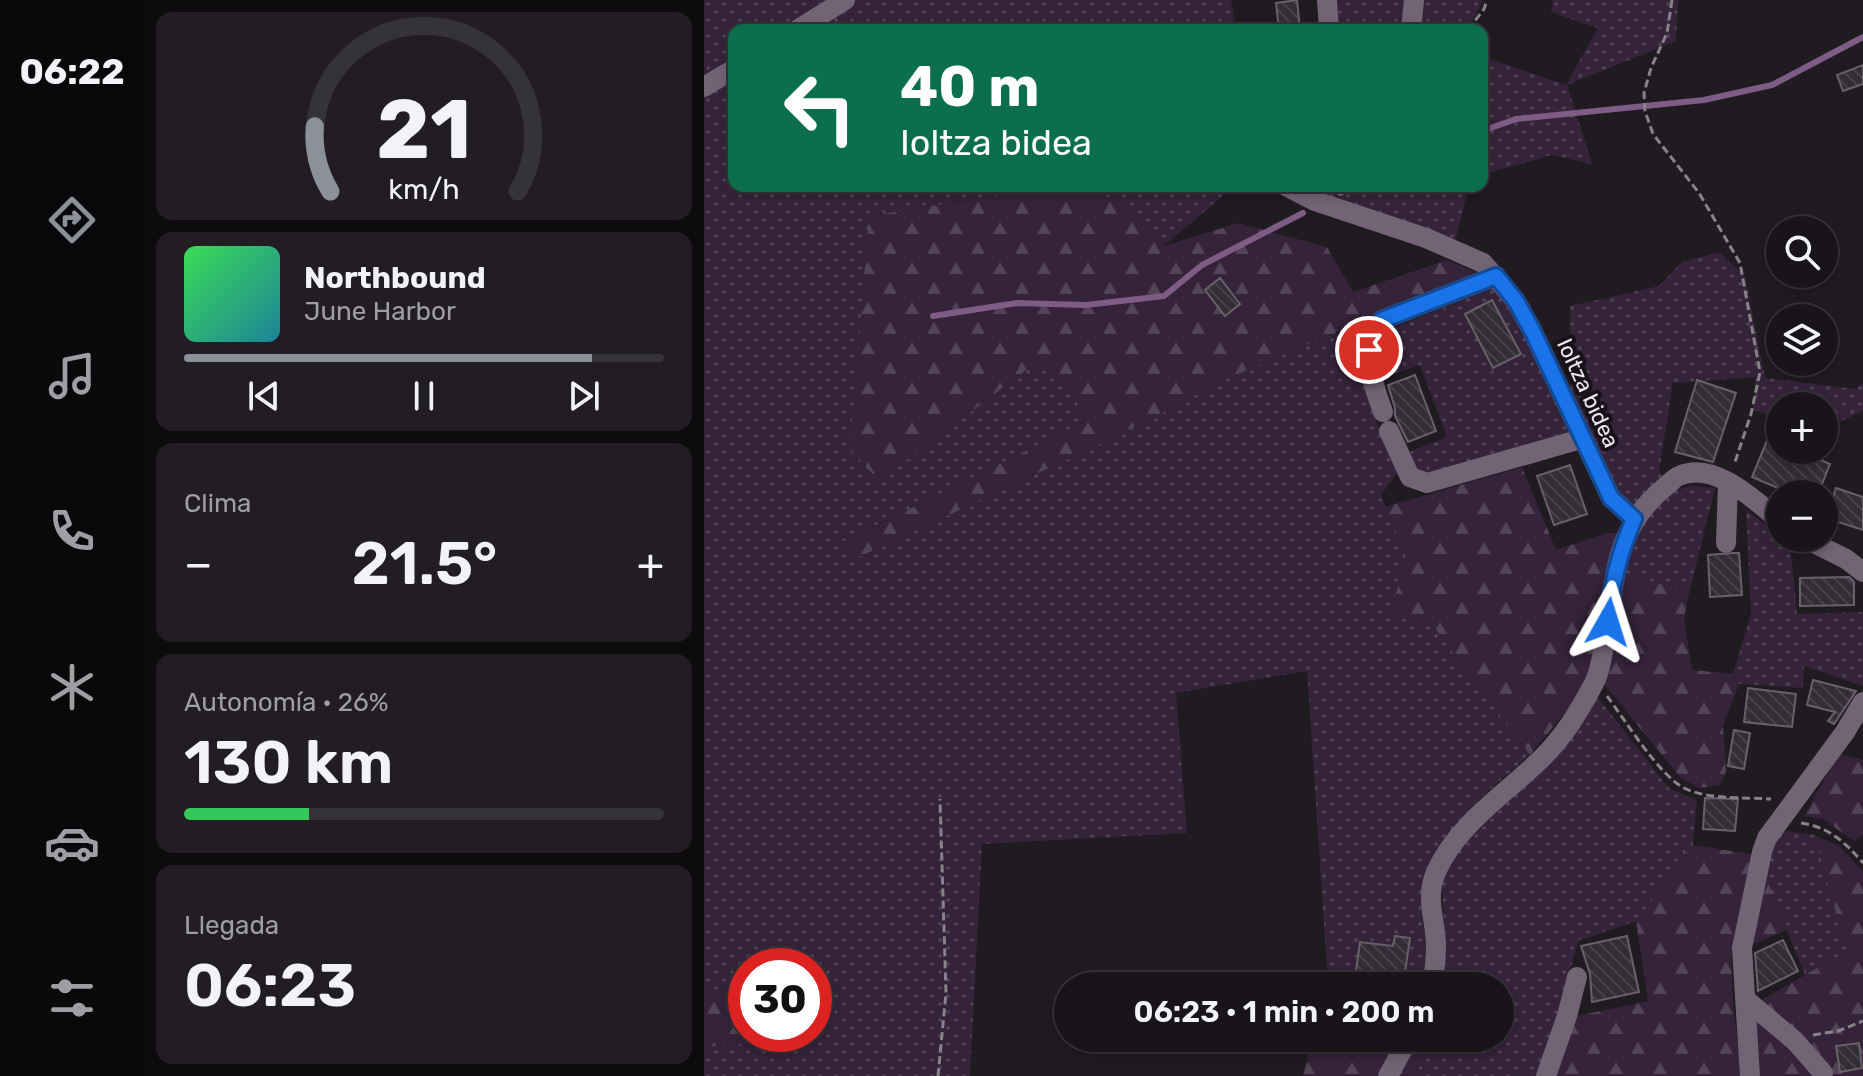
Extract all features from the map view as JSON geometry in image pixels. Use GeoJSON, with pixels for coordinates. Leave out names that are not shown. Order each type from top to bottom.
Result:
{"type":"FeatureCollection","features":[{"type":"Feature","properties":{"kind":"street"},"geometry":{"type":"LineString","coordinates":[[807,24],[845,0]]}},
{"type":"Feature","properties":{"kind":"street"},"geometry":{"type":"LineString","coordinates":[[1327,0],[1329,24]]}},
{"type":"Feature","properties":{"kind":"street"},"geometry":{"type":"LineString","coordinates":[[1412,24],[1414,0]]}},
{"type":"Feature","properties":{"kind":"street"},"geometry":{"type":"LineString","coordinates":[[704,87],[728,73]]}},
{"type":"Feature","properties":{"kind":"street","name":"Ioltza bidea"},"geometry":{"type":"LineString","coordinates":[[1310,193],[1453,249],[1483,263],[1496,276],[1516,301],[1532,330],[1611,498],[1634,519]]}},
{"type":"Feature","properties":{"kind":"street"},"geometry":{"type":"LineString","coordinates":[[1496,276],[1382,320],[1373,331],[1369,350],[1371,370],[1386,421],[1410,477],[1427,483],[1581,439]]}},
{"type":"Feature","properties":{"kind":"street"},"geometry":{"type":"LineString","coordinates":[[1433,972],[1436,943],[1429,908],[1435,874],[1450,848],[1471,822],[1545,755],[1572,722],[1595,682],[1602,658],[1610,590],[1620,552],[1634,519],[1654,496],[1680,476],[1700,473],[1728,482],[1766,510]]}},
{"type":"Feature","properties":{"kind":"street"},"geometry":{"type":"LineString","coordinates":[[1726,543],[1728,482]]}},
{"type":"Feature","properties":{"kind":"street"},"geometry":{"type":"LineString","coordinates":[[1832,552],[1863,572]]}},
{"type":"Feature","properties":{"kind":"street"},"geometry":{"type":"LineString","coordinates":[[1750,1076],[1742,948],[1762,852],[1767,838],[1863,702]]}},
{"type":"Feature","properties":{"kind":"street"},"geometry":{"type":"LineString","coordinates":[[1546,1076],[1577,977]]}},
{"type":"Feature","properties":{"kind":"street"},"geometry":{"type":"LineString","coordinates":[[1745,999],[1795,1041],[1823,1073]]}},
{"type":"Feature","properties":{"kind":"street"},"geometry":{"type":"LineString","coordinates":[[1396,1071],[1403,1052]]}},
{"type":"Feature","properties":{"kind":"path"},"geometry":{"type":"LineString","coordinates":[[1473,24],[1487,0]]}},
{"type":"Feature","properties":{"kind":"path"},"geometry":{"type":"LineString","coordinates":[[1672,0],[1667,33],[1651,68],[1644,93],[1645,111],[1653,134],[1699,193],[1740,263],[1760,372],[1751,414],[1728,482]]}},
{"type":"Feature","properties":{"kind":"path"},"geometry":{"type":"LineString","coordinates":[[1595,682],[1651,755],[1684,788],[1705,793],[1795,801]]}},
{"type":"Feature","properties":{"kind":"path"},"geometry":{"type":"LineString","coordinates":[[938,1076],[946,993],[940,799]]}},
{"type":"Feature","properties":{"kind":"path"},"geometry":{"type":"LineString","coordinates":[[1779,823],[1804,823],[1827,829],[1846,843],[1863,863]]}},
{"type":"Feature","properties":{"kind":"green space"},"geometry":{"type":"Polygon","coordinates":[[[704,0],[831,0],[793,24],[728,24],[728,66],[704,81],[704,0]]]}},
{"type":"Feature","properties":{"kind":"green space"},"geometry":{"type":"Polygon","coordinates":[[[852,0],[1231,0],[1235,24],[814,24],[852,0]]]}},
{"type":"Feature","properties":{"kind":"green space"},"geometry":{"type":"Polygon","coordinates":[[[1336,0],[1483,0],[1469,24],[1337,24],[1336,0]]]}},
{"type":"Feature","properties":{"kind":"green space"},"geometry":{"type":"Polygon","coordinates":[[[1553,0],[1678,0],[1676,41],[1567,85],[1592,164],[1552,155],[1488,173],[1488,58],[1566,85],[1598,28],[1551,12],[1553,0]]]}},
{"type":"Feature","properties":{"kind":"green space"},"geometry":{"type":"Polygon","coordinates":[[[728,79],[728,192],[1019,192],[869,216],[880,480],[1033,365],[1071,385],[1084,422],[842,542],[859,557],[1109,440],[1233,376],[1335,333],[1363,349],[1361,374],[1397,473],[1381,495],[1406,557],[1390,615],[1434,627],[1530,755],[1491,788],[1456,825],[1430,868],[1422,919],[1428,949],[1425,972],[1327,972],[1307,671],[1176,693],[1187,833],[982,844],[970,1076],[704,1076],[704,1048],[728,1044],[728,1052],[768,1052],[788,1058],[786,1052],[832,1052],[832,948],[728,948],[728,996],[704,986],[704,94],[728,79]]]}},
{"type":"Feature","properties":{"kind":"green space"},"geometry":{"type":"Polygon","coordinates":[[[1019,192],[1090,192],[1115,199],[1164,246],[1238,223],[1327,247],[1353,292],[1447,260],[1477,273],[1233,376],[1109,440],[859,557],[841,543],[1084,422],[1071,385],[1033,365],[879,481],[850,449],[869,216],[1019,192]]]}},
{"type":"Feature","properties":{"kind":"green space"},"geometry":{"type":"Polygon","coordinates":[[[1090,192],[1227,192],[1164,246],[1115,199],[1090,192]]]}},
{"type":"Feature","properties":{"kind":"green space"},"geometry":{"type":"Polygon","coordinates":[[[1322,192],[1468,192],[1455,242],[1322,192]]]}},
{"type":"Feature","properties":{"kind":"green space"},"geometry":{"type":"Polygon","coordinates":[[[1719,252],[1745,276],[1765,378],[1855,389],[1863,383],[1863,411],[1838,423],[1838,392],[1766,392],[1766,414],[1753,410],[1756,377],[1673,383],[1659,471],[1671,492],[1691,486],[1715,488],[1690,590],[1622,575],[1636,532],[1571,401],[1570,306],[1659,286],[1682,262],[1719,252]]]}},
{"type":"Feature","properties":{"kind":"green space"},"geometry":{"type":"Polygon","coordinates":[[[1495,287],[1521,322],[1573,435],[1424,476],[1407,453],[1447,437],[1420,365],[1382,378],[1378,346],[1391,329],[1495,287]]]}},
{"type":"Feature","properties":{"kind":"green space"},"geometry":{"type":"Polygon","coordinates":[[[1522,467],[1556,550],[1607,533],[1636,532],[1622,575],[1690,590],[1684,617],[1692,670],[1733,674],[1739,684],[1723,726],[1726,772],[1720,785],[1698,788],[1680,777],[1600,679],[1571,705],[1530,755],[1434,627],[1390,615],[1406,557],[1385,507],[1522,467]]]}},
{"type":"Feature","properties":{"kind":"green space"},"geometry":{"type":"Polygon","coordinates":[[[1746,510],[1766,525],[1766,552],[1791,552],[1797,614],[1863,612],[1863,686],[1804,666],[1803,688],[1739,684],[1733,674],[1751,614],[1746,510]]]}},
{"type":"Feature","properties":{"kind":"green space"},"geometry":{"type":"Polygon","coordinates":[[[1596,695],[1669,788],[1697,800],[1693,845],[1636,921],[1578,941],[1557,1021],[1539,1073],[1422,1076],[1413,1052],[1514,1052],[1514,972],[1442,972],[1445,950],[1442,879],[1455,851],[1596,695]]]}},
{"type":"Feature","properties":{"kind":"green space"},"geometry":{"type":"Polygon","coordinates":[[[1839,754],[1863,760],[1863,835],[1854,841],[1824,820],[1804,816],[1839,754]]]}},
{"type":"Feature","properties":{"kind":"green space"},"geometry":{"type":"Polygon","coordinates":[[[1786,831],[1814,835],[1847,951],[1805,975],[1756,855],[1786,831]]]}},
{"type":"Feature","properties":{"kind":"green space"},"geometry":{"type":"Polygon","coordinates":[[[1814,835],[1839,846],[1863,871],[1863,1076],[1756,1076],[1751,1006],[1847,951],[1814,835]]]}},
{"type":"Feature","properties":{"kind":"green space"},"geometry":{"type":"Polygon","coordinates":[[[1693,845],[1756,855],[1788,929],[1731,954],[1733,1004],[1742,1076],[1510,1076],[1555,1071],[1577,1016],[1648,1001],[1636,921],[1693,845]]]}},
{"type":"Feature","properties":{"kind":"green space"},"geometry":{"type":"Polygon","coordinates":[[[704,986],[728,996],[728,1044],[704,1048],[704,986]]]}},
{"type":"Feature","properties":{"kind":"green space"},"geometry":{"type":"Polygon","coordinates":[[[767,1052],[787,1052],[789,1059],[767,1052]]]}},
{"type":"Feature","properties":{"kind":"green space"},"geometry":{"type":"Polygon","coordinates":[[[1309,1052],[1413,1052],[1422,1076],[1303,1076],[1309,1052]]]}},
{"type":"Feature","properties":{"kind":"building"},"geometry":{"type":"Polygon","coordinates":[[[1297,0],[1299,24],[1278,24],[1276,3],[1297,0]]]}},
{"type":"Feature","properties":{"kind":"building"},"geometry":{"type":"Polygon","coordinates":[[[1863,65],[1863,84],[1843,91],[1837,75],[1863,65]]]}},
{"type":"Feature","properties":{"kind":"building"},"geometry":{"type":"Polygon","coordinates":[[[1220,278],[1240,304],[1225,316],[1205,290],[1220,278]]]}},
{"type":"Feature","properties":{"kind":"building"},"geometry":{"type":"Polygon","coordinates":[[[1492,300],[1521,354],[1493,368],[1465,314],[1492,300]]]}},
{"type":"Feature","properties":{"kind":"building"},"geometry":{"type":"Polygon","coordinates":[[[1415,375],[1436,431],[1408,442],[1395,416],[1388,385],[1415,375]]]}},
{"type":"Feature","properties":{"kind":"building"},"geometry":{"type":"Polygon","coordinates":[[[1697,380],[1736,393],[1713,462],[1675,452],[1697,380]]]}},
{"type":"Feature","properties":{"kind":"building"},"geometry":{"type":"Polygon","coordinates":[[[1766,443],[1766,464],[1830,464],[1824,480],[1766,480],[1766,483],[1752,477],[1766,443]]]}},
{"type":"Feature","properties":{"kind":"building"},"geometry":{"type":"Polygon","coordinates":[[[1570,465],[1587,514],[1554,525],[1537,476],[1570,465]]]}},
{"type":"Feature","properties":{"kind":"building"},"geometry":{"type":"Polygon","coordinates":[[[1838,489],[1863,497],[1863,530],[1838,522],[1838,489]]]}},
{"type":"Feature","properties":{"kind":"building"},"geometry":{"type":"Polygon","coordinates":[[[1739,553],[1742,595],[1710,597],[1708,555],[1739,553]]]}},
{"type":"Feature","properties":{"kind":"building"},"geometry":{"type":"Polygon","coordinates":[[[1849,577],[1854,582],[1854,605],[1800,606],[1800,578],[1849,577]]]}},
{"type":"Feature","properties":{"kind":"building"},"geometry":{"type":"Polygon","coordinates":[[[1813,680],[1856,691],[1834,724],[1828,721],[1835,712],[1807,705],[1813,680]]]}},
{"type":"Feature","properties":{"kind":"building"},"geometry":{"type":"Polygon","coordinates":[[[1748,688],[1796,694],[1792,727],[1744,722],[1748,688]]]}},
{"type":"Feature","properties":{"kind":"building"},"geometry":{"type":"Polygon","coordinates":[[[1734,730],[1750,733],[1744,769],[1728,766],[1734,730]]]}},
{"type":"Feature","properties":{"kind":"building"},"geometry":{"type":"Polygon","coordinates":[[[1705,798],[1738,799],[1735,831],[1703,829],[1705,798]]]}},
{"type":"Feature","properties":{"kind":"building"},"geometry":{"type":"Polygon","coordinates":[[[1395,936],[1410,938],[1405,972],[1356,972],[1360,942],[1393,946],[1395,936]]]}},
{"type":"Feature","properties":{"kind":"building"},"geometry":{"type":"Polygon","coordinates":[[[1627,936],[1639,992],[1592,1002],[1590,974],[1581,946],[1627,936]]]}},
{"type":"Feature","properties":{"kind":"building"},"geometry":{"type":"Polygon","coordinates":[[[1783,940],[1798,971],[1758,991],[1755,953],[1783,940]]]}},
{"type":"Feature","properties":{"kind":"building"},"geometry":{"type":"Polygon","coordinates":[[[1859,1043],[1862,1068],[1840,1072],[1836,1046],[1859,1043]]]}},
{"type":"Feature","properties":{"kind":"waterway"},"geometry":{"type":"LineString","coordinates":[[1488,129],[1516,119],[1704,100],[1772,85],[1863,37]]}},
{"type":"Feature","properties":{"kind":"waterway"},"geometry":{"type":"LineString","coordinates":[[933,316],[1017,303],[1086,305],[1164,296],[1202,265],[1303,213]]}},
{"type":"Feature","properties":{"kind":"route"},"geometry":{"type":"LineString","coordinates":[[1369,350],[1373,331],[1382,320],[1496,276],[1516,301],[1532,330],[1611,498],[1634,519],[1620,552],[1610,590],[1608,622]]}}]}
